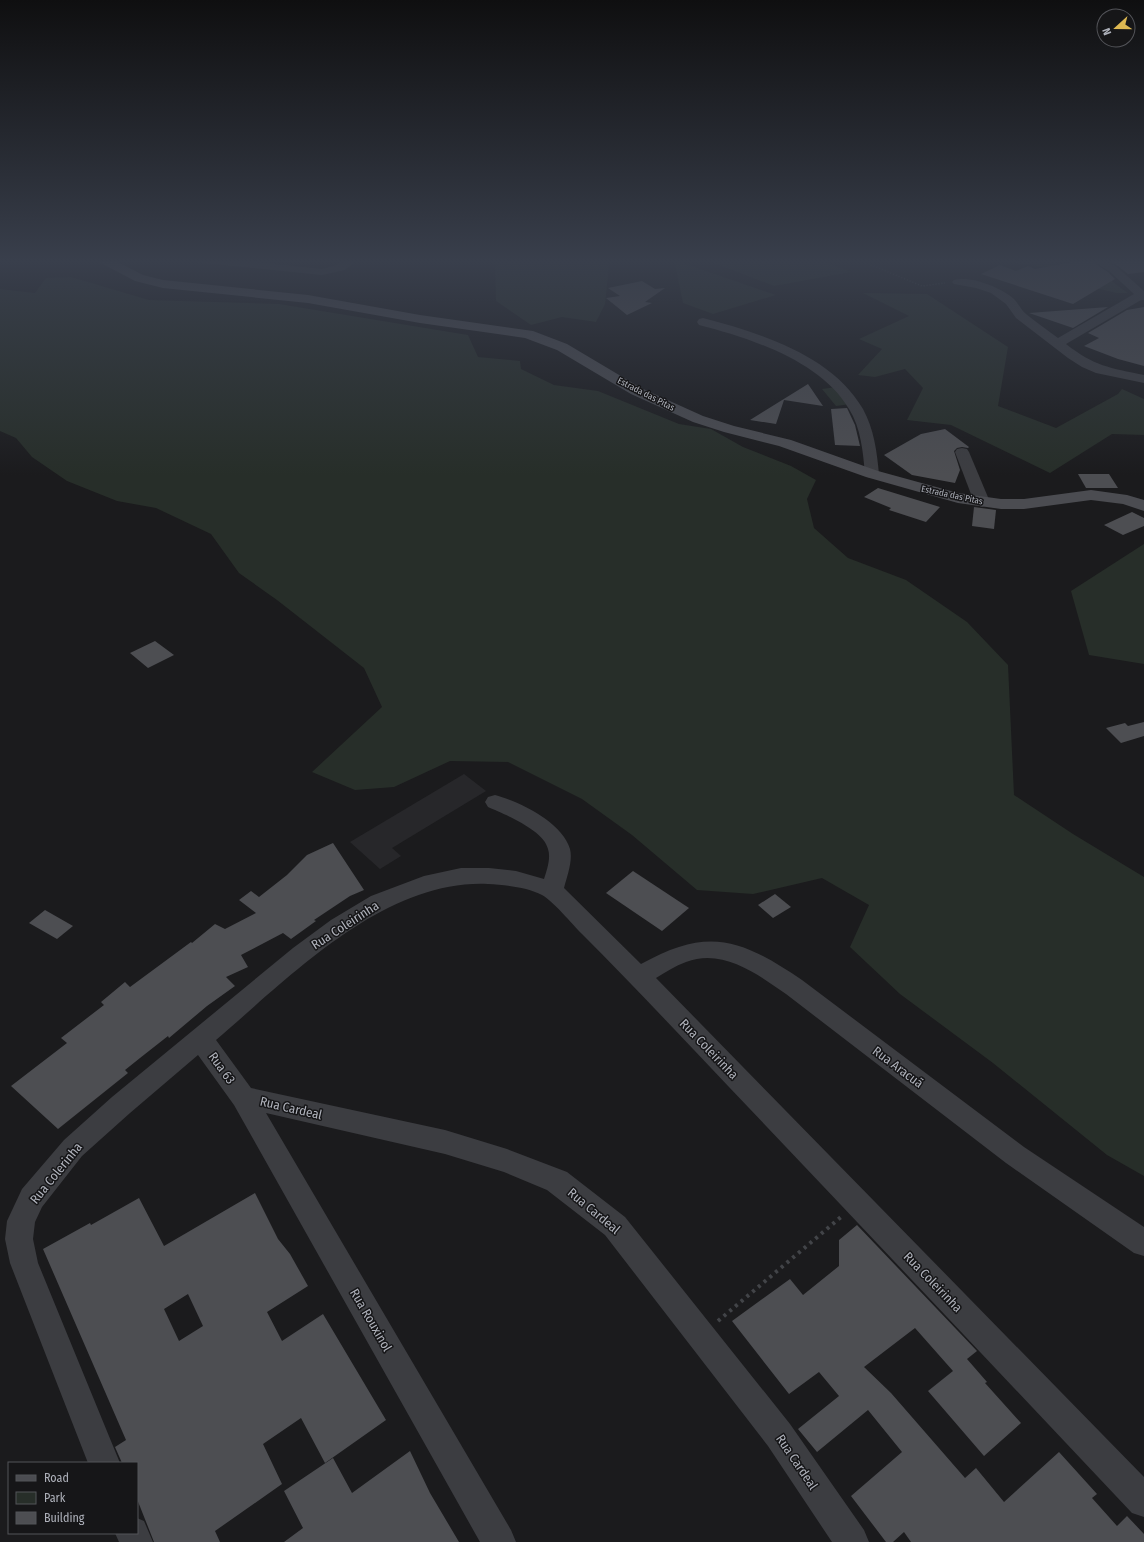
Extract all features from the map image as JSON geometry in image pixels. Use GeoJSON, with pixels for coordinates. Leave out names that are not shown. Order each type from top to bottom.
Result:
{"type":"FeatureCollection","features":[{"type":"Feature","properties":{"kind":"street","name":"Estrada das Pitas"},"geometry":{"type":"LineString","coordinates":[[506,331],[528,334],[562,346],[636,391],[698,419],[729,429],[785,443],[872,474],[930,492],[982,502],[1024,504],[1090,496],[1106,496],[1127,500],[1144,506]]}},
{"type":"Feature","properties":{"kind":"street"},"geometry":{"type":"LineString","coordinates":[[734,331],[767,343],[819,369],[846,394],[857,410],[869,441],[872,474]]}},
{"type":"Feature","properties":{"kind":"street"},"geometry":{"type":"LineString","coordinates":[[1041,331],[1087,364],[1101,370],[1144,379]]}},
{"type":"Feature","properties":{"kind":"street"},"geometry":{"type":"LineString","coordinates":[[1058,344],[1081,331]]}},
{"type":"Feature","properties":{"kind":"street"},"geometry":{"type":"LineString","coordinates":[[962,452],[982,502]]}},
{"type":"Feature","properties":{"kind":"street"},"geometry":{"type":"LineString","coordinates":[[496,802],[538,824],[553,836],[559,849],[558,869],[552,890]]}},
{"type":"Feature","properties":{"kind":"street","name":"Rua Coleirinha"},"geometry":{"type":"LineString","coordinates":[[201,1039],[250,995],[301,954],[339,926],[386,899],[432,882],[461,876],[489,876],[516,879],[552,890],[639,976],[1144,1501]]}},
{"type":"Feature","properties":{"kind":"street","name":"Rua Aracuã"},"geometry":{"type":"LineString","coordinates":[[639,976],[686,952],[702,949],[720,950],[743,955],[763,966],[794,987],[1014,1155],[1144,1243]]}},
{"type":"Feature","properties":{"kind":"street","name":"Rua 63"},"geometry":{"type":"LineString","coordinates":[[201,1039],[243,1097]]}},
{"type":"Feature","properties":{"kind":"street","name":"Rua Colerinha"},"geometry":{"type":"LineString","coordinates":[[104,1462],[24,1263],[19,1240],[21,1221],[32,1198],[73,1148],[121,1105],[201,1039]]}},
{"type":"Feature","properties":{"kind":"street","name":"Rua Cardeal"},"geometry":{"type":"LineString","coordinates":[[243,1097],[445,1142],[507,1161],[557,1181],[615,1226],[779,1435],[852,1542]]}},
{"type":"Feature","properties":{"kind":"street","name":"Rua Rouxinol"},"geometry":{"type":"LineString","coordinates":[[243,1097],[499,1542]]}},
{"type":"Feature","properties":{"kind":"path"},"geometry":{"type":"LineString","coordinates":[[701,1335],[857,1203]]}},
{"type":"Feature","properties":{"kind":"shaded area"},"geometry":{"type":"Polygon","coordinates":[[[464,774],[486,791],[392,848],[401,856],[380,869],[350,842],[464,774]]]}},
{"type":"Feature","properties":{"kind":"green space"},"geometry":{"type":"Polygon","coordinates":[[[0,331],[443,331],[468,335],[478,357],[520,361],[521,369],[554,385],[598,391],[679,424],[711,429],[743,447],[791,466],[816,480],[807,499],[814,528],[848,558],[906,580],[967,622],[1008,665],[1014,795],[1073,834],[1144,877],[1144,1176],[1107,1155],[993,1063],[900,994],[850,947],[869,905],[822,878],[753,894],[697,890],[632,835],[582,799],[508,762],[450,761],[394,787],[355,790],[312,772],[382,707],[364,668],[277,600],[239,573],[211,534],[156,508],[117,501],[67,481],[32,457],[16,438],[0,431],[0,331]]]}},
{"type":"Feature","properties":{"kind":"green space"},"geometry":{"type":"Polygon","coordinates":[[[876,331],[983,331],[1008,347],[998,406],[1056,428],[1118,394],[1122,389],[1144,399],[1144,435],[1112,434],[1050,473],[951,425],[907,420],[923,388],[905,369],[875,377],[858,375],[882,349],[859,339],[876,331]]]}},
{"type":"Feature","properties":{"kind":"green space"},"geometry":{"type":"Polygon","coordinates":[[[836,387],[851,404],[836,406],[822,389],[836,387]]]}},
{"type":"Feature","properties":{"kind":"green space"},"geometry":{"type":"Polygon","coordinates":[[[1144,544],[1144,664],[1089,655],[1071,591],[1144,544]]]}},
{"type":"Feature","properties":{"kind":"building"},"geometry":{"type":"Polygon","coordinates":[[[1091,331],[1144,331],[1144,366],[1118,359],[1084,346],[1099,338],[1088,333],[1091,331]]]}},
{"type":"Feature","properties":{"kind":"building"},"geometry":{"type":"Polygon","coordinates":[[[808,384],[823,406],[784,400],[776,424],[750,420],[808,384]]]}},
{"type":"Feature","properties":{"kind":"building"},"geometry":{"type":"Polygon","coordinates":[[[847,408],[855,425],[860,446],[835,445],[831,409],[847,408]]]}},
{"type":"Feature","properties":{"kind":"building"},"geometry":{"type":"Polygon","coordinates":[[[945,429],[969,447],[957,448],[954,451],[960,470],[955,483],[912,475],[884,455],[921,434],[945,429]]]}},
{"type":"Feature","properties":{"kind":"building"},"geometry":{"type":"Polygon","coordinates":[[[1078,474],[1109,474],[1118,488],[1086,488],[1078,474]]]}},
{"type":"Feature","properties":{"kind":"building"},"geometry":{"type":"Polygon","coordinates":[[[878,488],[940,507],[926,522],[889,510],[891,508],[864,497],[878,488]]]}},
{"type":"Feature","properties":{"kind":"building"},"geometry":{"type":"Polygon","coordinates":[[[974,507],[996,510],[994,529],[972,526],[974,507]]]}},
{"type":"Feature","properties":{"kind":"building"},"geometry":{"type":"Polygon","coordinates":[[[1132,512],[1144,518],[1144,526],[1123,535],[1104,525],[1132,512]]]}},
{"type":"Feature","properties":{"kind":"building"},"geometry":{"type":"Polygon","coordinates":[[[155,641],[174,655],[148,668],[130,653],[155,641]]]}},
{"type":"Feature","properties":{"kind":"building"},"geometry":{"type":"Polygon","coordinates":[[[1144,722],[1144,736],[1121,743],[1106,728],[1125,723],[1128,726],[1144,722]]]}},
{"type":"Feature","properties":{"kind":"building"},"geometry":{"type":"Polygon","coordinates":[[[333,843],[364,890],[350,896],[314,920],[316,921],[291,939],[283,933],[241,955],[248,967],[226,977],[235,986],[207,1006],[169,1038],[168,1036],[125,1070],[128,1073],[58,1129],[11,1086],[67,1043],[61,1038],[104,1005],[101,1002],[125,982],[130,987],[191,942],[192,943],[215,924],[225,929],[256,913],[239,900],[251,891],[259,897],[287,875],[307,855],[333,843]]]}},
{"type":"Feature","properties":{"kind":"building"},"geometry":{"type":"Polygon","coordinates":[[[633,871],[689,908],[662,931],[606,893],[633,871]]]}},
{"type":"Feature","properties":{"kind":"building"},"geometry":{"type":"Polygon","coordinates":[[[775,894],[791,907],[773,918],[758,905],[775,894]]]}},
{"type":"Feature","properties":{"kind":"building"},"geometry":{"type":"Polygon","coordinates":[[[45,910],[73,926],[57,939],[29,923],[45,910]]]}},
{"type":"Feature","properties":{"kind":"building"},"geometry":{"type":"Polygon","coordinates":[[[255,1193],[278,1239],[290,1254],[308,1286],[267,1312],[282,1341],[323,1314],[386,1420],[325,1463],[301,1418],[263,1444],[282,1484],[215,1531],[220,1542],[154,1542],[138,1502],[138,1462],[122,1462],[115,1447],[126,1440],[43,1249],[90,1223],[91,1225],[139,1198],[164,1246],[255,1193]],[[188,1294],[164,1309],[179,1341],[203,1326],[188,1294]]]}},
{"type":"Feature","properties":{"kind":"building"},"geometry":{"type":"Polygon","coordinates":[[[857,1225],[977,1351],[967,1359],[987,1382],[985,1383],[1021,1423],[984,1456],[928,1391],[953,1371],[915,1328],[864,1367],[891,1393],[965,1478],[976,1468],[1004,1502],[1059,1452],[1097,1494],[1092,1498],[1117,1526],[1127,1516],[1144,1534],[1144,1542],[911,1542],[904,1532],[893,1542],[886,1542],[851,1496],[902,1452],[868,1410],[817,1452],[798,1429],[839,1396],[819,1372],[789,1394],[732,1321],[790,1279],[803,1295],[839,1266],[839,1240],[857,1225]]]}},
{"type":"Feature","properties":{"kind":"building"},"geometry":{"type":"Polygon","coordinates":[[[410,1451],[430,1493],[459,1542],[284,1542],[303,1528],[284,1491],[333,1458],[352,1493],[410,1451]]]}}]}
